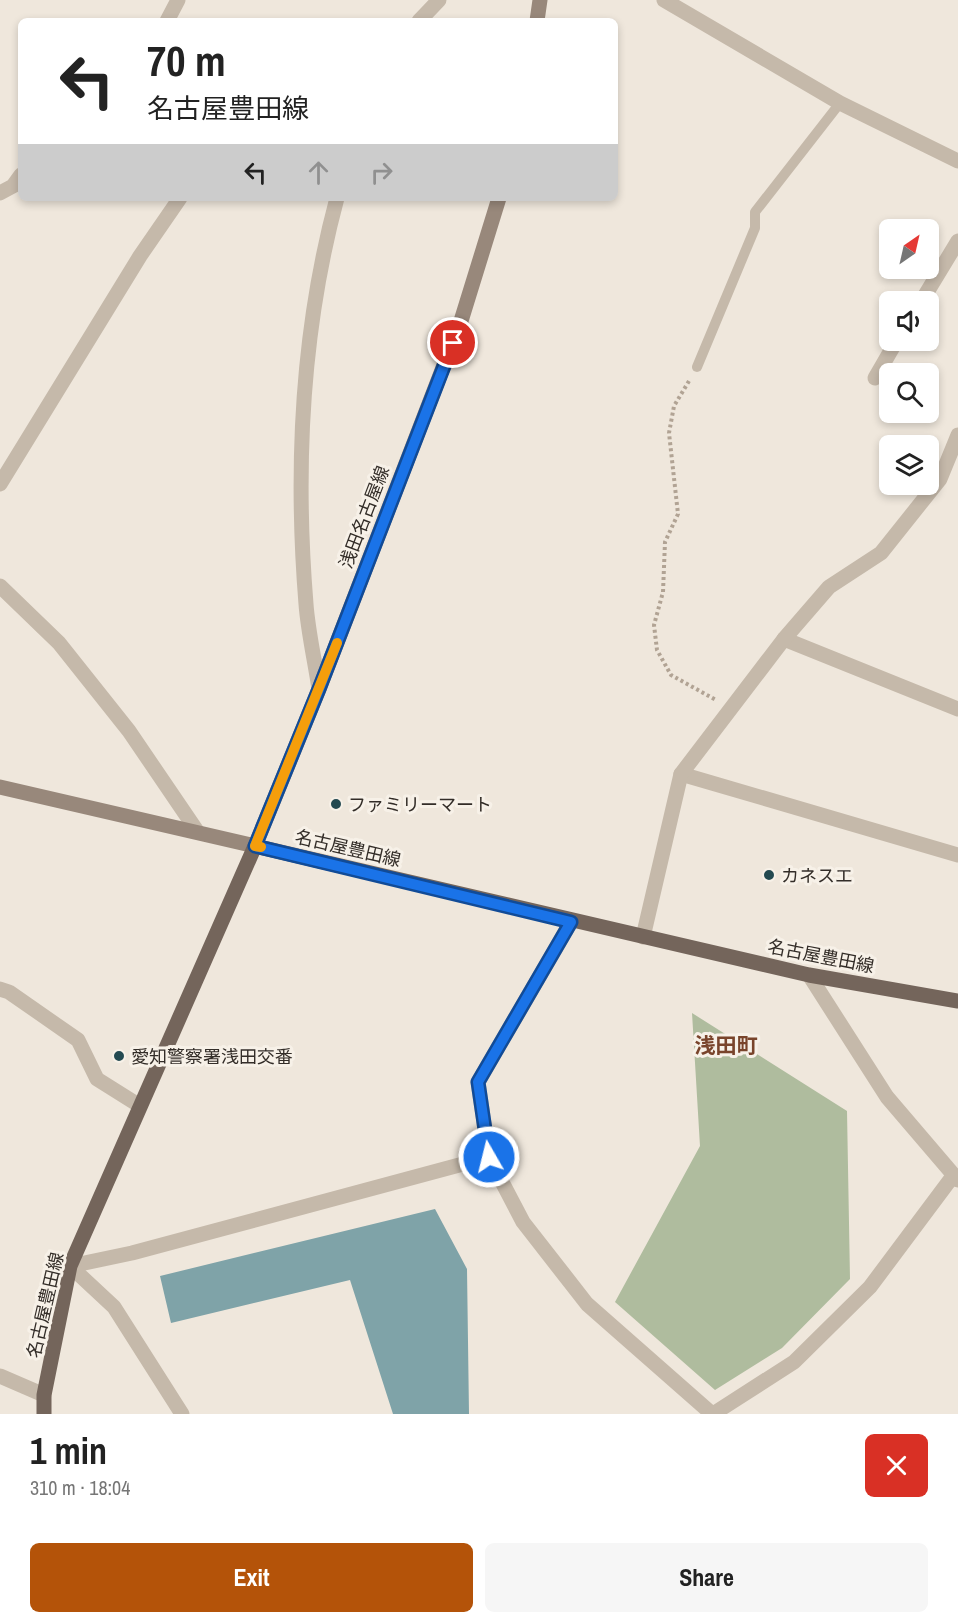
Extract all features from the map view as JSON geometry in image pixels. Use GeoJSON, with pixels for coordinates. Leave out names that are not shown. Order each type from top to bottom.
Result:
{"type":"FeatureCollection","features":[{"type":"Feature","properties":{"kind":"main road"},"geometry":{"type":"LineString","coordinates":[[537,18],[540,0]]}},
{"type":"Feature","properties":{"kind":"main road","name":"浅田名古屋線"},"geometry":{"type":"LineString","coordinates":[[255,846],[319,689],[461,321],[498,201]]}},
{"type":"Feature","properties":{"kind":"main road"},"geometry":{"type":"LineString","coordinates":[[0,787],[255,846]]}},
{"type":"Feature","properties":{"kind":"main road","name":"名古屋豊田線"},"geometry":{"type":"LineString","coordinates":[[44,1414],[44,1395],[70,1266],[255,846],[571,922],[809,975],[958,1001]]}},
{"type":"Feature","properties":{"kind":"street"},"geometry":{"type":"LineString","coordinates":[[169,18],[178,0]]}},
{"type":"Feature","properties":{"kind":"street"},"geometry":{"type":"LineString","coordinates":[[422,18],[439,0]]}},
{"type":"Feature","properties":{"kind":"street"},"geometry":{"type":"LineString","coordinates":[[664,0],[840,103],[958,161]]}},
{"type":"Feature","properties":{"kind":"street"},"geometry":{"type":"LineString","coordinates":[[0,193],[14,186],[18,180]]}},
{"type":"Feature","properties":{"kind":"street"},"geometry":{"type":"LineString","coordinates":[[0,484],[140,256],[178,201]]}},
{"type":"Feature","properties":{"kind":"street"},"geometry":{"type":"LineString","coordinates":[[319,689],[306,605],[301,472],[306,388],[321,257],[336,201]]}},
{"type":"Feature","properties":{"kind":"street"},"geometry":{"type":"LineString","coordinates":[[928,291],[958,241]]}},
{"type":"Feature","properties":{"kind":"street"},"geometry":{"type":"LineString","coordinates":[[874,378],[890,351]]}},
{"type":"Feature","properties":{"kind":"street"},"geometry":{"type":"LineString","coordinates":[[643,937],[681,774],[784,639],[829,587],[881,553],[940,480],[958,435]]}},
{"type":"Feature","properties":{"kind":"street"},"geometry":{"type":"LineString","coordinates":[[0,586],[59,643],[129,731],[197,831]]}},
{"type":"Feature","properties":{"kind":"street"},"geometry":{"type":"LineString","coordinates":[[784,639],[958,709]]}},
{"type":"Feature","properties":{"kind":"street"},"geometry":{"type":"LineString","coordinates":[[681,774],[958,855]]}},
{"type":"Feature","properties":{"kind":"street"},"geometry":{"type":"LineString","coordinates":[[571,922],[478,1082],[489,1157],[523,1222],[586,1304],[712,1414],[794,1362],[870,1287],[955,1178],[887,1097],[809,975]]}},
{"type":"Feature","properties":{"kind":"street"},"geometry":{"type":"LineString","coordinates":[[0,989],[9,992],[78,1040],[97,1079],[140,1106]]}},
{"type":"Feature","properties":{"kind":"street"},"geometry":{"type":"LineString","coordinates":[[70,1266],[144,1250],[489,1157]]}},
{"type":"Feature","properties":{"kind":"street"},"geometry":{"type":"LineString","coordinates":[[70,1266],[114,1307],[182,1414]]}},
{"type":"Feature","properties":{"kind":"street"},"geometry":{"type":"LineString","coordinates":[[0,1376],[44,1395]]}},
{"type":"Feature","properties":{"kind":"lane"},"geometry":{"type":"LineString","coordinates":[[697,367],[755,228],[755,212],[840,103]]}},
{"type":"Feature","properties":{"kind":"path"},"geometry":{"type":"LineString","coordinates":[[697,367],[674,406],[669,433],[678,514],[665,542],[663,592],[654,625],[657,650],[671,675],[730,709]]}},
{"type":"Feature","properties":{"kind":"green space"},"geometry":{"type":"Polygon","coordinates":[[[692,1013],[847,1111],[850,1279],[782,1348],[715,1390],[615,1302],[700,1146],[692,1013]]]}},
{"type":"Feature","properties":{"kind":"water"},"geometry":{"type":"Polygon","coordinates":[[[435,1209],[467,1269],[469,1414],[393,1414],[350,1280],[171,1323],[160,1276],[435,1209]]]}},
{"type":"Feature","properties":{"kind":"slow traffic"},"geometry":{"type":"LineString","coordinates":[[261,847],[255,846],[337,643]]}},
{"type":"Feature","properties":{"kind":"place","name":"ファミリーマート"},"geometry":{"type":"Point","coordinates":[336,804]}},
{"type":"Feature","properties":{"kind":"place","name":"カネスエ"},"geometry":{"type":"Point","coordinates":[769,875]}},
{"type":"Feature","properties":{"kind":"place","name":"愛知警察署浅田交番"},"geometry":{"type":"Point","coordinates":[119,1056]}},
{"type":"Feature","properties":{"kind":"district","name":"浅田町"},"geometry":{"type":"Point","coordinates":[726,1045]}},
{"type":"Feature","properties":{"kind":"route"},"geometry":{"type":"LineString","coordinates":[[453,343],[382,521],[319,689],[255,846],[571,922],[478,1082],[489,1157]]}}]}
